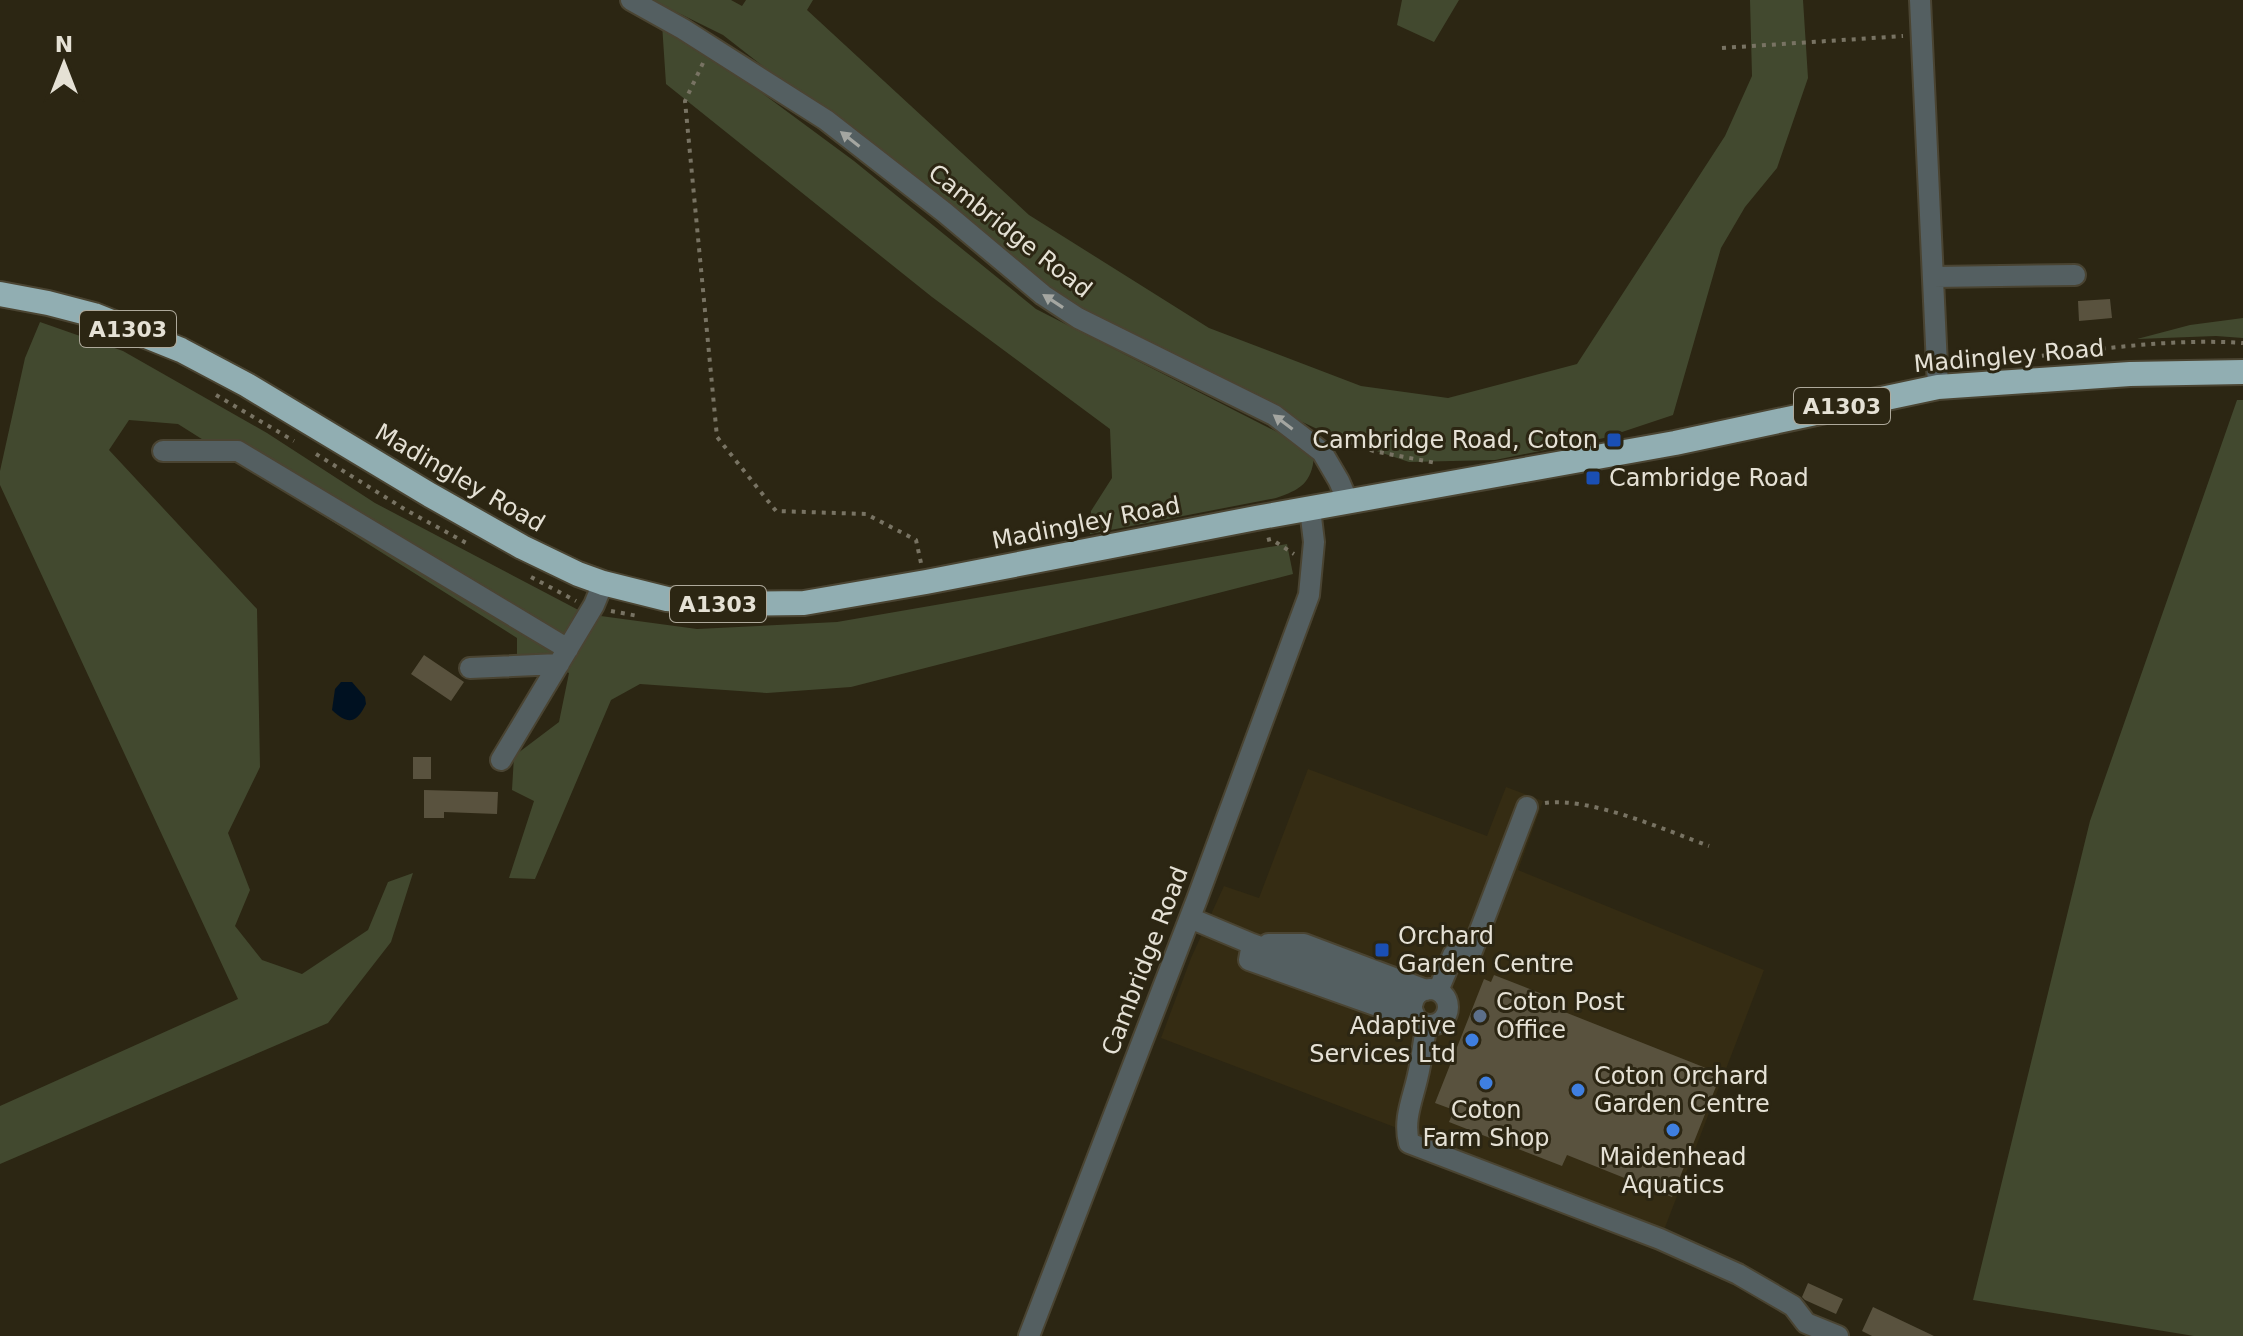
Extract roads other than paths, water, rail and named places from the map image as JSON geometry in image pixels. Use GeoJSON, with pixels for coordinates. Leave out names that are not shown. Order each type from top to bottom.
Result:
{"type":"FeatureCollection","features":[{"type":"Feature","properties":{"kind":"highway","name":"Madingley Road"},"geometry":{"type":"LineString","coordinates":[[0,294],[94,315],[181,350],[247,385],[599,594],[725,604],[804,603],[926,582],[1675,443],[1938,387],[2130,374],[2243,372]]}},
{"type":"Feature","properties":{"kind":"street","name":"Cambridge Road"},"geometry":{"type":"LineString","coordinates":[[631,0],[826,120],[944,212],[1043,295],[1078,318],[1274,415],[1322,452],[1348,502]]}},
{"type":"Feature","properties":{"kind":"street"},"geometry":{"type":"LineString","coordinates":[[1920,0],[1938,387]]}},
{"type":"Feature","properties":{"kind":"street"},"geometry":{"type":"LineString","coordinates":[[1934,277],[2075,275]]}},
{"type":"Feature","properties":{"kind":"street"},"geometry":{"type":"LineString","coordinates":[[163,451],[238,451],[563,657]]}},
{"type":"Feature","properties":{"kind":"street","name":"Cambridge Road"},"geometry":{"type":"LineString","coordinates":[[1029,1336],[1190,918],[1309,595],[1314,542],[1310,509]]}},
{"type":"Feature","properties":{"kind":"street"},"geometry":{"type":"LineString","coordinates":[[501,760],[599,594]]}},
{"type":"Feature","properties":{"kind":"street"},"geometry":{"type":"LineString","coordinates":[[470,668],[563,657]]}},
{"type":"Feature","properties":{"kind":"street"},"geometry":{"type":"LineString","coordinates":[[1527,807],[1472,951],[1453,955],[1424,1004],[1418,1078],[1410,1097],[1405,1127],[1409,1143],[1660,1239],[1738,1274],[1793,1306],[1806,1323],[1838,1336]]}},
{"type":"Feature","properties":{"kind":"street"},"geometry":{"type":"LineString","coordinates":[[1190,918],[1252,944],[1304,944],[1424,1004]]}},
{"type":"Feature","properties":{"kind":"street"},"geometry":{"type":"LineString","coordinates":[[1252,944],[1249,960],[1400,1014],[1424,1004]]}},
{"type":"Feature","properties":{"kind":"water"},"geometry":{"type":"Polygon","coordinates":[[[341,682],[352,682],[365,697],[366,704],[355,719],[347,720],[332,710],[335,689],[341,682]]]}},
{"type":"Feature","properties":{"kind":"place","name":"Cambridge Road, Coton"},"geometry":{"type":"Point","coordinates":[1614,440]}},
{"type":"Feature","properties":{"kind":"place","name":"Cambridge Road"},"geometry":{"type":"Point","coordinates":[1593,478]}},
{"type":"Feature","properties":{"kind":"place","name":"Orchard Garden Centre"},"geometry":{"type":"Point","coordinates":[1382,950]}},
{"type":"Feature","properties":{"kind":"place","name":"Coton Post Office"},"geometry":{"type":"Point","coordinates":[1480,1016]}},
{"type":"Feature","properties":{"kind":"place","name":"Adaptive Services Ltd"},"geometry":{"type":"Point","coordinates":[1472,1040]}},
{"type":"Feature","properties":{"kind":"place","name":"Coton Farm Shop"},"geometry":{"type":"Point","coordinates":[1486,1083]}},
{"type":"Feature","properties":{"kind":"place","name":"Coton Orchard Garden Centre"},"geometry":{"type":"Point","coordinates":[1578,1090]}},
{"type":"Feature","properties":{"kind":"place","name":"Maidenhead Aquatics"},"geometry":{"type":"Point","coordinates":[1673,1130]}}]}
